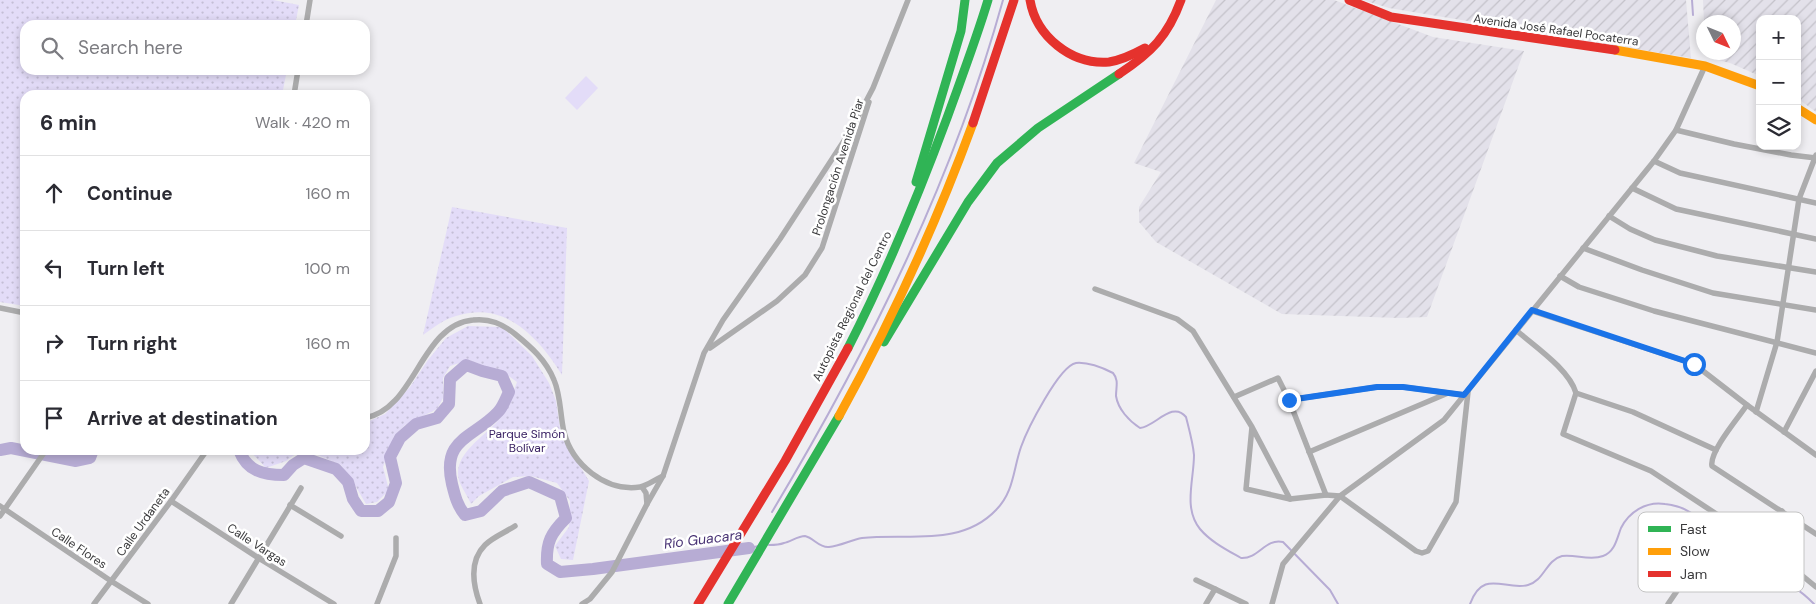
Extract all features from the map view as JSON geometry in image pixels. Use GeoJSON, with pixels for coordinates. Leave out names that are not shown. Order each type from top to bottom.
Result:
{"type":"FeatureCollection","features":[{"type":"Feature","properties":{"kind":"main road"},"geometry":{"type":"LineString","coordinates":[[880,280],[918,177],[951,66],[960,31],[965,0]]}},
{"type":"Feature","properties":{"kind":"main road","name":"Autopista Regional del Centro"},"geometry":{"type":"LineString","coordinates":[[698,604],[766,495],[847,349],[880,280],[931,162],[988,0]]}},
{"type":"Feature","properties":{"kind":"main road"},"geometry":{"type":"LineString","coordinates":[[731,600],[823,445],[904,289],[973,124],[1014,0]]}},
{"type":"Feature","properties":{"kind":"main road"},"geometry":{"type":"LineString","coordinates":[[1030,0],[1035,20],[1047,37],[1069,54],[1082,60],[1095,62],[1123,59],[1146,47],[1156,39],[1166,26],[1176,0]]}},
{"type":"Feature","properties":{"kind":"main road"},"geometry":{"type":"LineString","coordinates":[[823,445],[843,421],[872,364],[960,214],[997,163],[1033,132],[1151,51],[1169,28],[1176,16],[1181,0]]}},
{"type":"Feature","properties":{"kind":"main road","name":"Avenida José Rafael Pocaterra"},"geometry":{"type":"LineString","coordinates":[[1349,0],[1391,16],[1425,23],[1609,49],[1705,66],[1756,85]]}},
{"type":"Feature","properties":{"kind":"main road"},"geometry":{"type":"LineString","coordinates":[[1801,111],[1816,120]]}},
{"type":"Feature","properties":{"kind":"street"},"geometry":{"type":"LineString","coordinates":[[307,20],[310,0]]}},
{"type":"Feature","properties":{"kind":"street","name":"Prolongación Avenida Piar"},"geometry":{"type":"LineString","coordinates":[[582,604],[590,599],[612,572],[663,476],[704,353],[777,301],[805,275],[822,248],[873,88],[908,0]]}},
{"type":"Feature","properties":{"kind":"street"},"geometry":{"type":"LineString","coordinates":[[1272,604],[1283,564],[1340,496],[1444,420],[1654,161],[1676,130],[1705,66]]}},
{"type":"Feature","properties":{"kind":"street"},"geometry":{"type":"LineString","coordinates":[[295,90],[297,75]]}},
{"type":"Feature","properties":{"kind":"street","name":"Prolongación Avenida Piar"},"geometry":{"type":"LineString","coordinates":[[708,349],[723,320],[780,239],[851,130],[873,88]]}},
{"type":"Feature","properties":{"kind":"street"},"geometry":{"type":"LineString","coordinates":[[1676,130],[1791,155],[1816,157],[1799,198],[1777,342],[1756,412]]}},
{"type":"Feature","properties":{"kind":"street"},"geometry":{"type":"LineString","coordinates":[[1654,161],[1680,173],[1816,203]]}},
{"type":"Feature","properties":{"kind":"street"},"geometry":{"type":"LineString","coordinates":[[1632,188],[1676,209],[1816,239]]}},
{"type":"Feature","properties":{"kind":"street"},"geometry":{"type":"LineString","coordinates":[[1609,216],[1630,229],[1655,240],[1716,256],[1816,272]]}},
{"type":"Feature","properties":{"kind":"street"},"geometry":{"type":"LineString","coordinates":[[1583,248],[1713,293],[1816,310]]}},
{"type":"Feature","properties":{"kind":"street"},"geometry":{"type":"LineString","coordinates":[[1560,276],[1579,287],[1654,311],[1816,353]]}},
{"type":"Feature","properties":{"kind":"street"},"geometry":{"type":"LineString","coordinates":[[1094,290],[1177,319],[1193,331],[1252,427],[1290,500]]}},
{"type":"Feature","properties":{"kind":"street"},"geometry":{"type":"LineString","coordinates":[[0,308],[20,312]]}},
{"type":"Feature","properties":{"kind":"street"},"geometry":{"type":"LineString","coordinates":[[1532,310],[1694,364],[1756,412],[1815,452]]}},
{"type":"Feature","properties":{"kind":"street"},"geometry":{"type":"LineString","coordinates":[[370,417],[384,411],[392,403],[403,391],[438,340],[455,326],[472,320],[490,320],[503,325],[519,337],[545,363],[554,380],[568,444],[582,465],[604,481],[626,488],[642,487],[663,476]]}},
{"type":"Feature","properties":{"kind":"street"},"geometry":{"type":"LineString","coordinates":[[1516,330],[1558,366],[1574,388],[1576,393],[1563,434],[1651,471],[1713,512]]}},
{"type":"Feature","properties":{"kind":"street"},"geometry":{"type":"LineString","coordinates":[[1784,432],[1816,371]]}},
{"type":"Feature","properties":{"kind":"street"},"geometry":{"type":"LineString","coordinates":[[1234,397],[1278,378],[1289,400],[1326,495]]}},
{"type":"Feature","properties":{"kind":"street"},"geometry":{"type":"LineString","coordinates":[[1289,400],[1377,387],[1403,387],[1466,393]]}},
{"type":"Feature","properties":{"kind":"street"},"geometry":{"type":"LineString","coordinates":[[1309,452],[1450,392]]}},
{"type":"Feature","properties":{"kind":"street"},"geometry":{"type":"LineString","coordinates":[[1252,427],[1246,490],[1290,500],[1326,495],[1340,496],[1416,551],[1422,553],[1428,551],[1456,502],[1466,393]]}},
{"type":"Feature","properties":{"kind":"street"},"geometry":{"type":"LineString","coordinates":[[1576,393],[1633,412],[1716,450]]}},
{"type":"Feature","properties":{"kind":"street"},"geometry":{"type":"LineString","coordinates":[[1747,405],[1716,450],[1711,461],[1712,466],[1782,511]]}},
{"type":"Feature","properties":{"kind":"street"},"geometry":{"type":"LineString","coordinates":[[0,516],[2,508],[43,455]]}},
{"type":"Feature","properties":{"kind":"street","name":"Calle Urdaneta"},"geometry":{"type":"LineString","coordinates":[[94,604],[203,455]]}},
{"type":"Feature","properties":{"kind":"street"},"geometry":{"type":"LineString","coordinates":[[642,487],[646,493],[647,504]]}},
{"type":"Feature","properties":{"kind":"street"},"geometry":{"type":"LineString","coordinates":[[231,604],[260,559],[290,504],[301,488]]}},
{"type":"Feature","properties":{"kind":"street","name":"Calle Vargas"},"geometry":{"type":"LineString","coordinates":[[171,501],[334,604]]}},
{"type":"Feature","properties":{"kind":"street"},"geometry":{"type":"LineString","coordinates":[[290,504],[341,536]]}},
{"type":"Feature","properties":{"kind":"street","name":"Calle Flores"},"geometry":{"type":"LineString","coordinates":[[2,508],[148,604]]}},
{"type":"Feature","properties":{"kind":"street"},"geometry":{"type":"LineString","coordinates":[[480,604],[473,574],[477,558],[485,545],[516,526]]}},
{"type":"Feature","properties":{"kind":"street"},"geometry":{"type":"LineString","coordinates":[[1804,526],[1816,534]]}},
{"type":"Feature","properties":{"kind":"street"},"geometry":{"type":"LineString","coordinates":[[377,604],[396,556],[396,538]]}},
{"type":"Feature","properties":{"kind":"street"},"geometry":{"type":"LineString","coordinates":[[1804,578],[1816,587]]}},
{"type":"Feature","properties":{"kind":"street"},"geometry":{"type":"LineString","coordinates":[[1196,580],[1246,604]]}},
{"type":"Feature","properties":{"kind":"street"},"geometry":{"type":"LineString","coordinates":[[1206,604],[1215,589]]}},
{"type":"Feature","properties":{"kind":"street"},"geometry":{"type":"LineString","coordinates":[[1668,604],[1676,592]]}},
{"type":"Feature","properties":{"kind":"shaded area"},"geometry":{"type":"Polygon","coordinates":[[[1216,0],[1334,0],[1433,37],[1524,51],[1427,317],[1399,318],[1282,314],[1156,242],[1139,222],[1139,207],[1161,172],[1134,163],[1216,0]]]}},
{"type":"Feature","properties":{"kind":"shaded area"},"geometry":{"type":"Polygon","coordinates":[[[1363,0],[1686,0],[1691,58],[1389,8],[1363,0]]]}},
{"type":"Feature","properties":{"kind":"shaded area"},"geometry":{"type":"Polygon","coordinates":[[[1703,0],[1816,0],[1816,112],[1801,101],[1801,15],[1756,15],[1756,74],[1718,60],[1741,60],[1741,15],[1704,15],[1703,0]]]}},
{"type":"Feature","properties":{"kind":"green space"},"geometry":{"type":"Polygon","coordinates":[[[0,0],[273,0],[299,5],[296,20],[20,20],[20,75],[286,75],[283,90],[20,90],[20,305],[0,302],[0,0]]]}},
{"type":"Feature","properties":{"kind":"green space"},"geometry":{"type":"Polygon","coordinates":[[[586,76],[598,88],[577,110],[565,98],[586,76]]]}},
{"type":"Feature","properties":{"kind":"green space"},"geometry":{"type":"Polygon","coordinates":[[[452,207],[567,228],[562,375],[542,347],[533,338],[515,323],[494,314],[475,312],[452,317],[423,335],[452,207]]]}},
{"type":"Feature","properties":{"kind":"green space","name":"Parque Simón Bolívar"},"geometry":{"type":"Polygon","coordinates":[[[468,326],[502,327],[532,356],[549,383],[556,401],[561,435],[589,481],[573,560],[561,559],[555,546],[569,527],[570,501],[557,483],[531,476],[513,477],[479,496],[471,504],[460,483],[459,465],[463,457],[475,442],[500,418],[511,398],[517,382],[506,374],[469,360],[450,366],[443,378],[443,398],[437,409],[405,425],[394,436],[383,467],[389,490],[377,502],[366,504],[341,465],[318,455],[370,455],[370,421],[385,414],[410,387],[446,338],[468,326]]]}},
{"type":"Feature","properties":{"kind":"green space"},"geometry":{"type":"Polygon","coordinates":[[[254,455],[294,455],[286,461],[266,468],[254,455]]]}},
{"type":"Feature","properties":{"kind":"waterway"},"geometry":{"type":"LineString","coordinates":[[772,512],[842,390],[905,264],[959,134],[983,67],[1003,0]]}},
{"type":"Feature","properties":{"kind":"waterway"},"geometry":{"type":"LineString","coordinates":[[1692,0],[1693,15]]}},
{"type":"Feature","properties":{"kind":"waterway","name":"Río Guacara"},"geometry":{"type":"LineString","coordinates":[[769,545],[780,544],[805,536],[825,547],[862,538],[933,536],[950,534],[982,522],[996,510],[1006,496],[1021,447],[1053,386],[1069,367],[1076,363],[1085,363],[1113,373],[1117,381],[1116,396],[1119,406],[1128,418],[1140,428],[1146,427],[1175,411],[1186,417],[1194,455],[1191,493],[1192,512],[1195,521],[1204,534],[1241,558],[1253,555],[1271,543],[1283,542],[1330,590],[1338,604]]}},
{"type":"Feature","properties":{"kind":"waterway","name":"Río Guacara"},"geometry":{"type":"LineString","coordinates":[[241,455],[251,467],[269,474],[284,475],[293,465],[304,458],[336,469],[348,482],[353,499],[361,511],[378,511],[389,502],[396,483],[390,457],[400,438],[416,424],[437,418],[449,404],[450,379],[466,365],[502,376],[509,392],[498,412],[489,421],[462,440],[455,448],[451,457],[452,484],[458,504],[465,515],[481,511],[502,491],[529,482],[560,496],[566,518],[550,538],[547,550],[547,564],[560,572],[749,548]]}},
{"type":"Feature","properties":{"kind":"waterway","name":"Río Guacara"},"geometry":{"type":"LineString","coordinates":[[0,450],[11,448],[20,450]]}},
{"type":"Feature","properties":{"kind":"waterway","name":"Río Guacara"},"geometry":{"type":"LineString","coordinates":[[46,455],[76,461],[90,458],[91,455]]}},
{"type":"Feature","properties":{"kind":"waterway","name":"Río Guacara"},"geometry":{"type":"LineString","coordinates":[[1470,604],[1475,593],[1481,587],[1488,584],[1519,586],[1533,583],[1552,562],[1562,556],[1593,558],[1607,554],[1613,548],[1624,522],[1633,513],[1645,506],[1665,504],[1690,512]]}},
{"type":"Feature","properties":{"kind":"waterway","name":"Río Guacara"},"geometry":{"type":"LineString","coordinates":[[749,548],[759,546]]}},
{"type":"Feature","properties":{"kind":"waterway","name":"Río Guacara"},"geometry":{"type":"LineString","coordinates":[[1801,592],[1814,604]]}},
{"type":"Feature","properties":{"kind":"traffic: fast"},"geometry":{"type":"LineString","coordinates":[[916,182],[961,31],[965,0]]}},
{"type":"Feature","properties":{"kind":"traffic: fast"},"geometry":{"type":"LineString","coordinates":[[848,348],[913,206],[947,118],[988,0]]}},
{"type":"Feature","properties":{"kind":"traffic: fast"},"geometry":{"type":"LineString","coordinates":[[884,342],[968,202],[997,163],[1038,128],[1119,74]]}},
{"type":"Feature","properties":{"kind":"traffic: fast"},"geometry":{"type":"LineString","coordinates":[[728,604],[839,416]]}},
{"type":"Feature","properties":{"kind":"traffic: slow"},"geometry":{"type":"LineString","coordinates":[[1615,50],[1705,66],[1756,85]]}},
{"type":"Feature","properties":{"kind":"traffic: slow"},"geometry":{"type":"LineString","coordinates":[[1801,111],[1816,120]]}},
{"type":"Feature","properties":{"kind":"traffic: slow"},"geometry":{"type":"LineString","coordinates":[[839,416],[877,345],[912,272],[944,198],[973,123]]}},
{"type":"Feature","properties":{"kind":"traffic: jam"},"geometry":{"type":"LineString","coordinates":[[973,123],[1014,0]]}},
{"type":"Feature","properties":{"kind":"traffic: jam"},"geometry":{"type":"LineString","coordinates":[[1030,0],[1034,13],[1048,36],[1057,46],[1081,59],[1109,62],[1132,55],[1145,48]]}},
{"type":"Feature","properties":{"kind":"traffic: jam"},"geometry":{"type":"LineString","coordinates":[[1119,74],[1140,59],[1157,43],[1170,24],[1181,0]]}},
{"type":"Feature","properties":{"kind":"traffic: jam"},"geometry":{"type":"LineString","coordinates":[[1349,0],[1391,17],[1615,50]]}},
{"type":"Feature","properties":{"kind":"traffic: jam"},"geometry":{"type":"LineString","coordinates":[[698,604],[785,461],[848,348]]}},
{"type":"Feature","properties":{"kind":"route"},"geometry":{"type":"LineString","coordinates":[[1289,400],[1377,387],[1403,387],[1464,395],[1532,310],[1694,364]]}}]}
